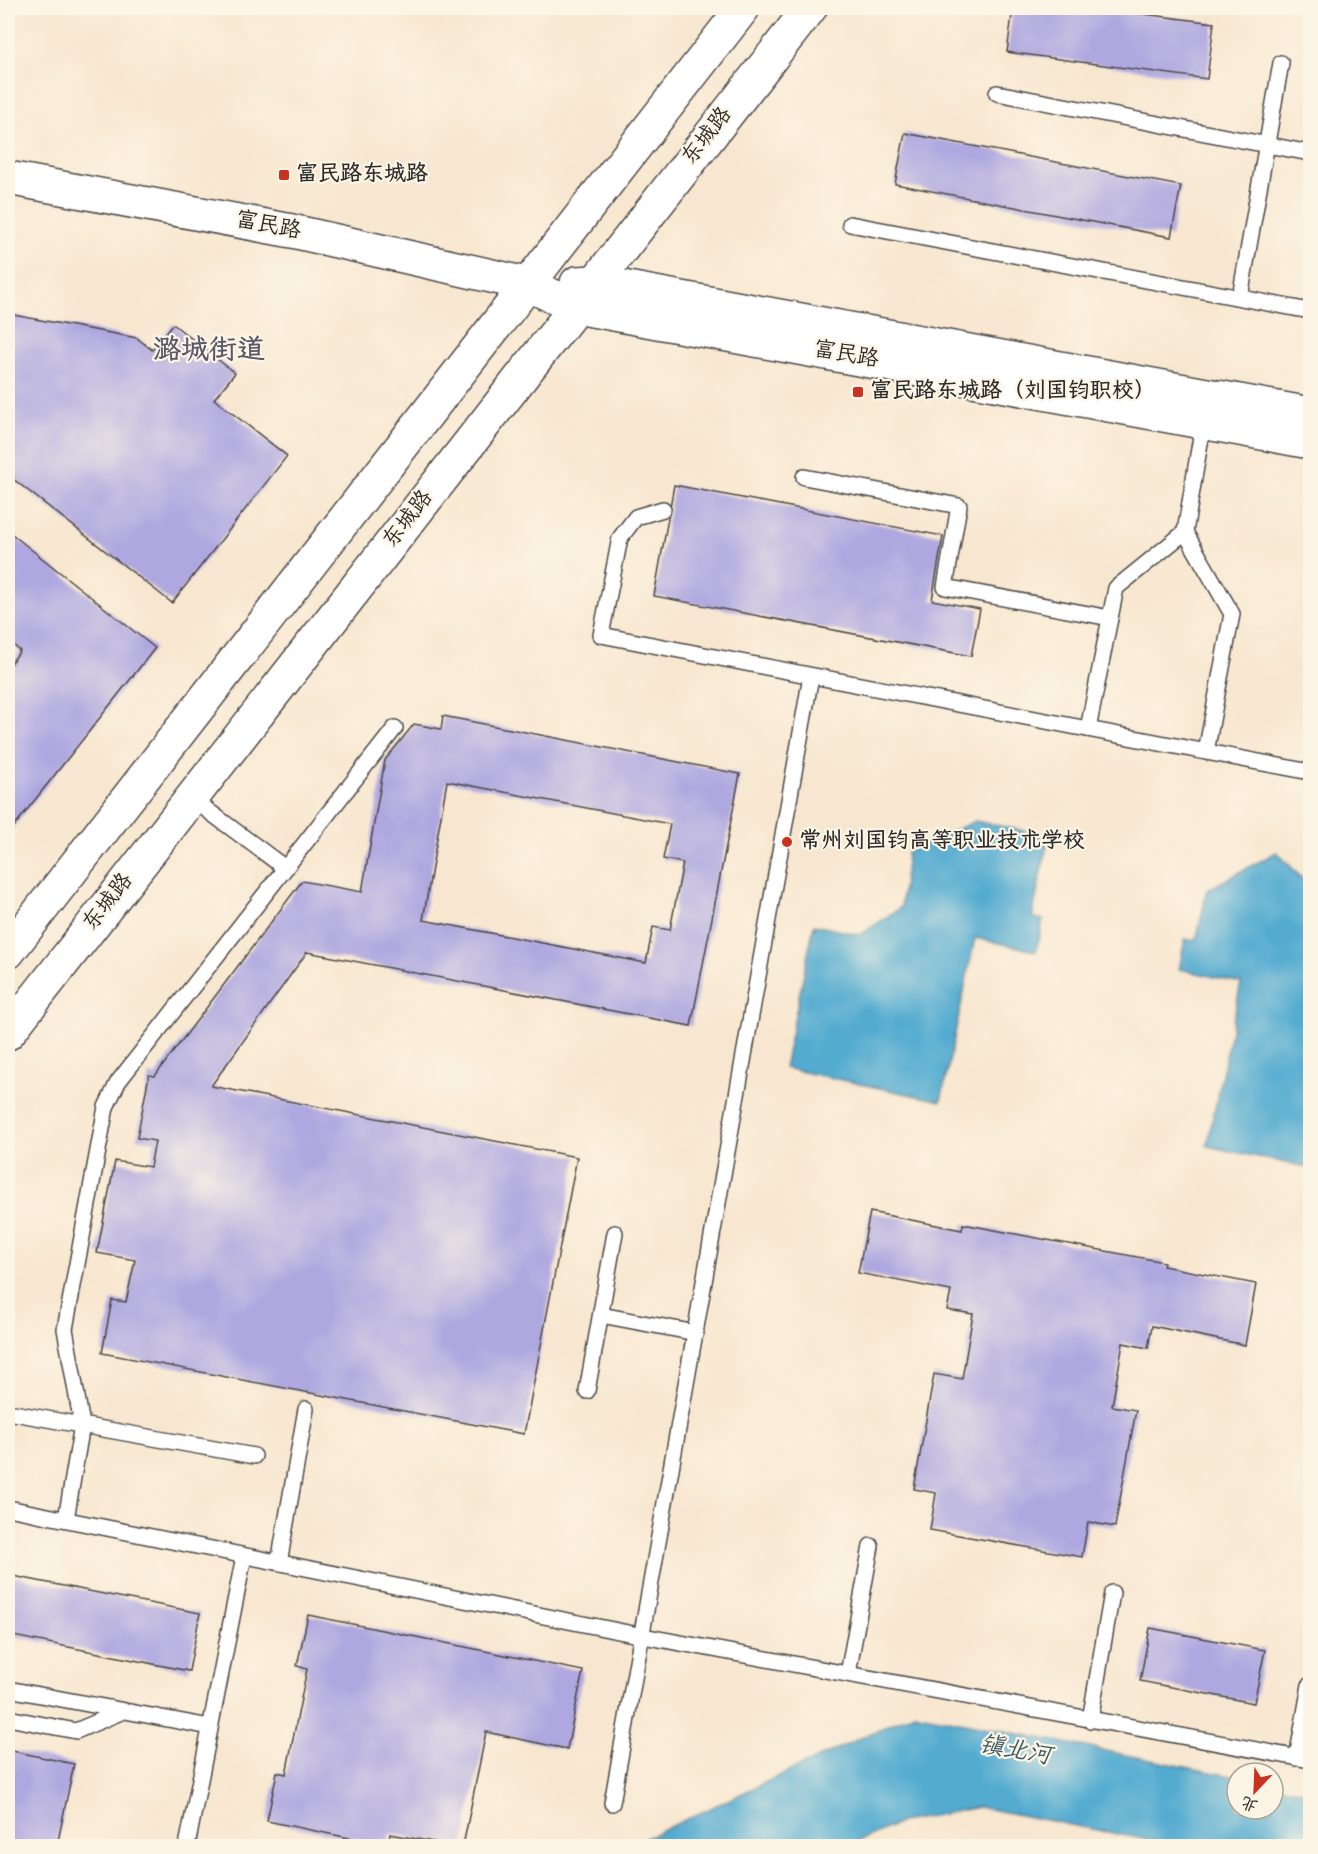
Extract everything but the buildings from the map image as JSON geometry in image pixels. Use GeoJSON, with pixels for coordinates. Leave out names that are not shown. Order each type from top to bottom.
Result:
{"type":"FeatureCollection","features":[{"type":"Feature","properties":{"kind":"main road"},"geometry":{"type":"LineString","coordinates":[[8,952],[743,8]]}},
{"type":"Feature","properties":{"kind":"main road","name":"东城路"},"geometry":{"type":"LineString","coordinates":[[8,1033],[810,8]]}},
{"type":"Feature","properties":{"kind":"main road","name":"富民路"},"geometry":{"type":"LineString","coordinates":[[8,178],[292,231],[527,284],[1206,409],[1311,442]]}},
{"type":"Feature","properties":{"kind":"main road","name":"富民路"},"geometry":{"type":"LineString","coordinates":[[1206,409],[1311,414]]}},
{"type":"Feature","properties":{"kind":"lane"},"geometry":{"type":"LineString","coordinates":[[1240,297],[1281,63]]}},
{"type":"Feature","properties":{"kind":"lane"},"geometry":{"type":"LineString","coordinates":[[997,93],[1311,153]]}},
{"type":"Feature","properties":{"kind":"lane"},"geometry":{"type":"LineString","coordinates":[[850,224],[1311,311]]}},
{"type":"Feature","properties":{"kind":"lane"},"geometry":{"type":"LineString","coordinates":[[1206,409],[1185,532],[1232,614],[1206,752]]}},
{"type":"Feature","properties":{"kind":"lane"},"geometry":{"type":"LineString","coordinates":[[804,477],[959,506],[945,586],[1110,618]]}},
{"type":"Feature","properties":{"kind":"lane"},"geometry":{"type":"LineString","coordinates":[[663,508],[636,517],[620,538],[601,635],[1311,772]]}},
{"type":"Feature","properties":{"kind":"lane"},"geometry":{"type":"LineString","coordinates":[[1088,729],[1116,588],[1185,532]]}},
{"type":"Feature","properties":{"kind":"lane"},"geometry":{"type":"LineString","coordinates":[[612,1803],[811,676]]}},
{"type":"Feature","properties":{"kind":"lane"},"geometry":{"type":"LineString","coordinates":[[66,1519],[82,1425],[65,1329],[106,1107],[118,1082],[395,728]]}},
{"type":"Feature","properties":{"kind":"lane"},"geometry":{"type":"LineString","coordinates":[[192,798],[285,868]]}},
{"type":"Feature","properties":{"kind":"lane"},"geometry":{"type":"LineString","coordinates":[[587,1391],[615,1233]]}},
{"type":"Feature","properties":{"kind":"lane"},"geometry":{"type":"LineString","coordinates":[[601,1315],[696,1333]]}},
{"type":"Feature","properties":{"kind":"lane"},"geometry":{"type":"LineString","coordinates":[[279,1563],[306,1409]]}},
{"type":"Feature","properties":{"kind":"lane"},"geometry":{"type":"LineString","coordinates":[[8,1412],[254,1456]]}},
{"type":"Feature","properties":{"kind":"lane"},"geometry":{"type":"LineString","coordinates":[[8,1508],[643,1636],[1304,1759],[1311,1685]]}},
{"type":"Feature","properties":{"kind":"lane"},"geometry":{"type":"LineString","coordinates":[[848,1674],[871,1546]]}},
{"type":"Feature","properties":{"kind":"lane"},"geometry":{"type":"LineString","coordinates":[[187,1846],[244,1556]]}},
{"type":"Feature","properties":{"kind":"lane"},"geometry":{"type":"LineString","coordinates":[[1090,1720],[1112,1593]]}},
{"type":"Feature","properties":{"kind":"lane"},"geometry":{"type":"LineString","coordinates":[[8,1689],[210,1727]]}},
{"type":"Feature","properties":{"kind":"lane"},"geometry":{"type":"LineString","coordinates":[[8,1718],[76,1731],[123,1711]]}},
{"type":"Feature","properties":{"kind":"water"},"geometry":{"type":"Polygon","coordinates":[[[975,821],[1049,836],[1032,917],[1043,920],[1036,951],[975,938],[941,1101],[784,1068],[814,925],[860,935],[901,907],[907,852],[975,821]]]}},
{"type":"Feature","properties":{"kind":"water"},"geometry":{"type":"Polygon","coordinates":[[[1277,852],[1310,887],[1310,1168],[1207,1146],[1241,983],[1179,969],[1185,939],[1196,941],[1207,890],[1277,852]]]}},
{"type":"Feature","properties":{"kind":"water","name":"镇北河"},"geometry":{"type":"Polygon","coordinates":[[[914,1713],[1225,1775],[1225,1821],[1285,1821],[1285,1787],[1310,1792],[1310,1846],[1179,1846],[979,1807],[901,1822],[847,1846],[629,1846],[914,1713]]]}},
{"type":"Feature","properties":{"kind":"place","name":"富民路东城路"},"geometry":{"type":"Point","coordinates":[284,175]}},
{"type":"Feature","properties":{"kind":"place","name":"富民路东城路（刘国钧职校）"},"geometry":{"type":"Point","coordinates":[858,392]}},
{"type":"Feature","properties":{"kind":"place","name":"常州刘国钧高等职业技术学校"},"geometry":{"type":"Point","coordinates":[787,842]}},
{"type":"Feature","properties":{"kind":"district","name":"潞城街道"},"geometry":{"type":"Point","coordinates":[209,353]}}]}
